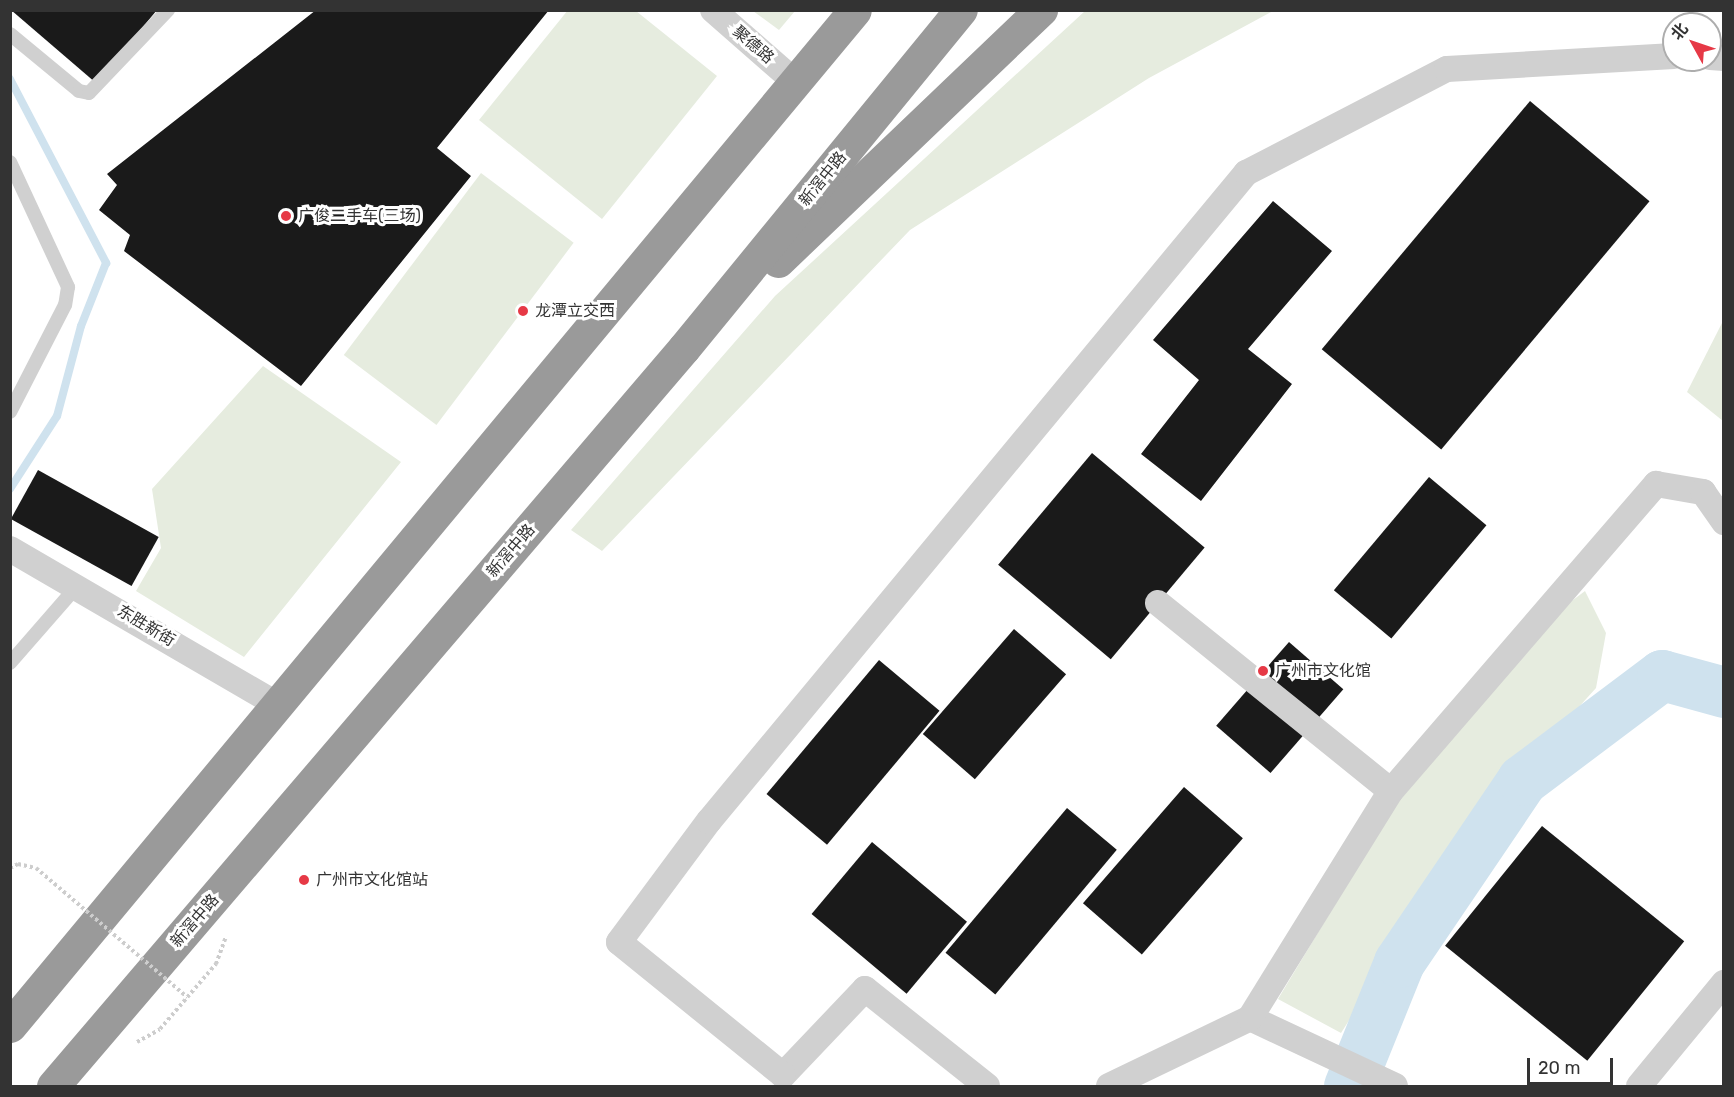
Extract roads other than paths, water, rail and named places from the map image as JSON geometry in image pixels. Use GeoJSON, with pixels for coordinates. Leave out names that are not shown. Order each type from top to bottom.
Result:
{"type":"FeatureCollection","features":[{"type":"Feature","properties":{"kind":"highway"},"geometry":{"type":"LineString","coordinates":[[793,80],[837,10]]}},
{"type":"Feature","properties":{"kind":"highway"},"geometry":{"type":"LineString","coordinates":[[10,1026],[280,706],[793,80],[855,10]]}},
{"type":"Feature","properties":{"kind":"highway","name":"新滘中路"},"geometry":{"type":"LineString","coordinates":[[53,1086],[684,348],[961,10]]}},
{"type":"Feature","properties":{"kind":"highway"},"geometry":{"type":"LineString","coordinates":[[933,114],[1026,10]]}},
{"type":"Feature","properties":{"kind":"highway"},"geometry":{"type":"LineString","coordinates":[[684,348],[1041,10]]}},
{"type":"Feature","properties":{"kind":"street","name":"聚德路"},"geometry":{"type":"LineString","coordinates":[[717,12],[793,80]]}},
{"type":"Feature","properties":{"kind":"street"},"geometry":{"type":"LineString","coordinates":[[987,1086],[865,989],[783,1075],[619,942],[709,821],[1246,173],[1447,69],[1662,57]]}},
{"type":"Feature","properties":{"kind":"street"},"geometry":{"type":"LineString","coordinates":[[1109,1086],[1250,1018],[1391,791],[1656,484],[1702,492],[1724,522]]}},
{"type":"Feature","properties":{"kind":"street","name":"东胜新街"},"geometry":{"type":"LineString","coordinates":[[10,549],[78,585],[280,706]]}},
{"type":"Feature","properties":{"kind":"street"},"geometry":{"type":"LineString","coordinates":[[1158,603],[1391,791]]}},
{"type":"Feature","properties":{"kind":"street"},"geometry":{"type":"LineString","coordinates":[[1639,1086],[1724,982]]}},
{"type":"Feature","properties":{"kind":"street"},"geometry":{"type":"LineString","coordinates":[[1250,1018],[1395,1086]]}},
{"type":"Feature","properties":{"kind":"lane"},"geometry":{"type":"LineString","coordinates":[[10,34],[79,91],[89,93],[168,10]]}},
{"type":"Feature","properties":{"kind":"lane"},"geometry":{"type":"LineString","coordinates":[[10,162],[68,287],[65,305],[10,412]]}},
{"type":"Feature","properties":{"kind":"lane"},"geometry":{"type":"LineString","coordinates":[[10,663],[78,585]]}},
{"type":"Feature","properties":{"kind":"waterway"},"geometry":{"type":"LineString","coordinates":[[10,79],[106,263],[81,326],[57,416],[10,489]]}},
{"type":"Feature","properties":{"kind":"waterway"},"geometry":{"type":"LineString","coordinates":[[1349,1086],[1399,962],[1522,780],[1662,675],[1724,692]]}},
{"type":"Feature","properties":{"kind":"place","name":"广俊二手车(三场)"},"geometry":{"type":"Point","coordinates":[286,216]}},
{"type":"Feature","properties":{"kind":"place","name":"龙潭立交西"},"geometry":{"type":"Point","coordinates":[523,311]}},
{"type":"Feature","properties":{"kind":"place","name":"广州市文化馆"},"geometry":{"type":"Point","coordinates":[1263,671]}},
{"type":"Feature","properties":{"kind":"place","name":"广州市文化馆站"},"geometry":{"type":"Point","coordinates":[304,880]}}]}
